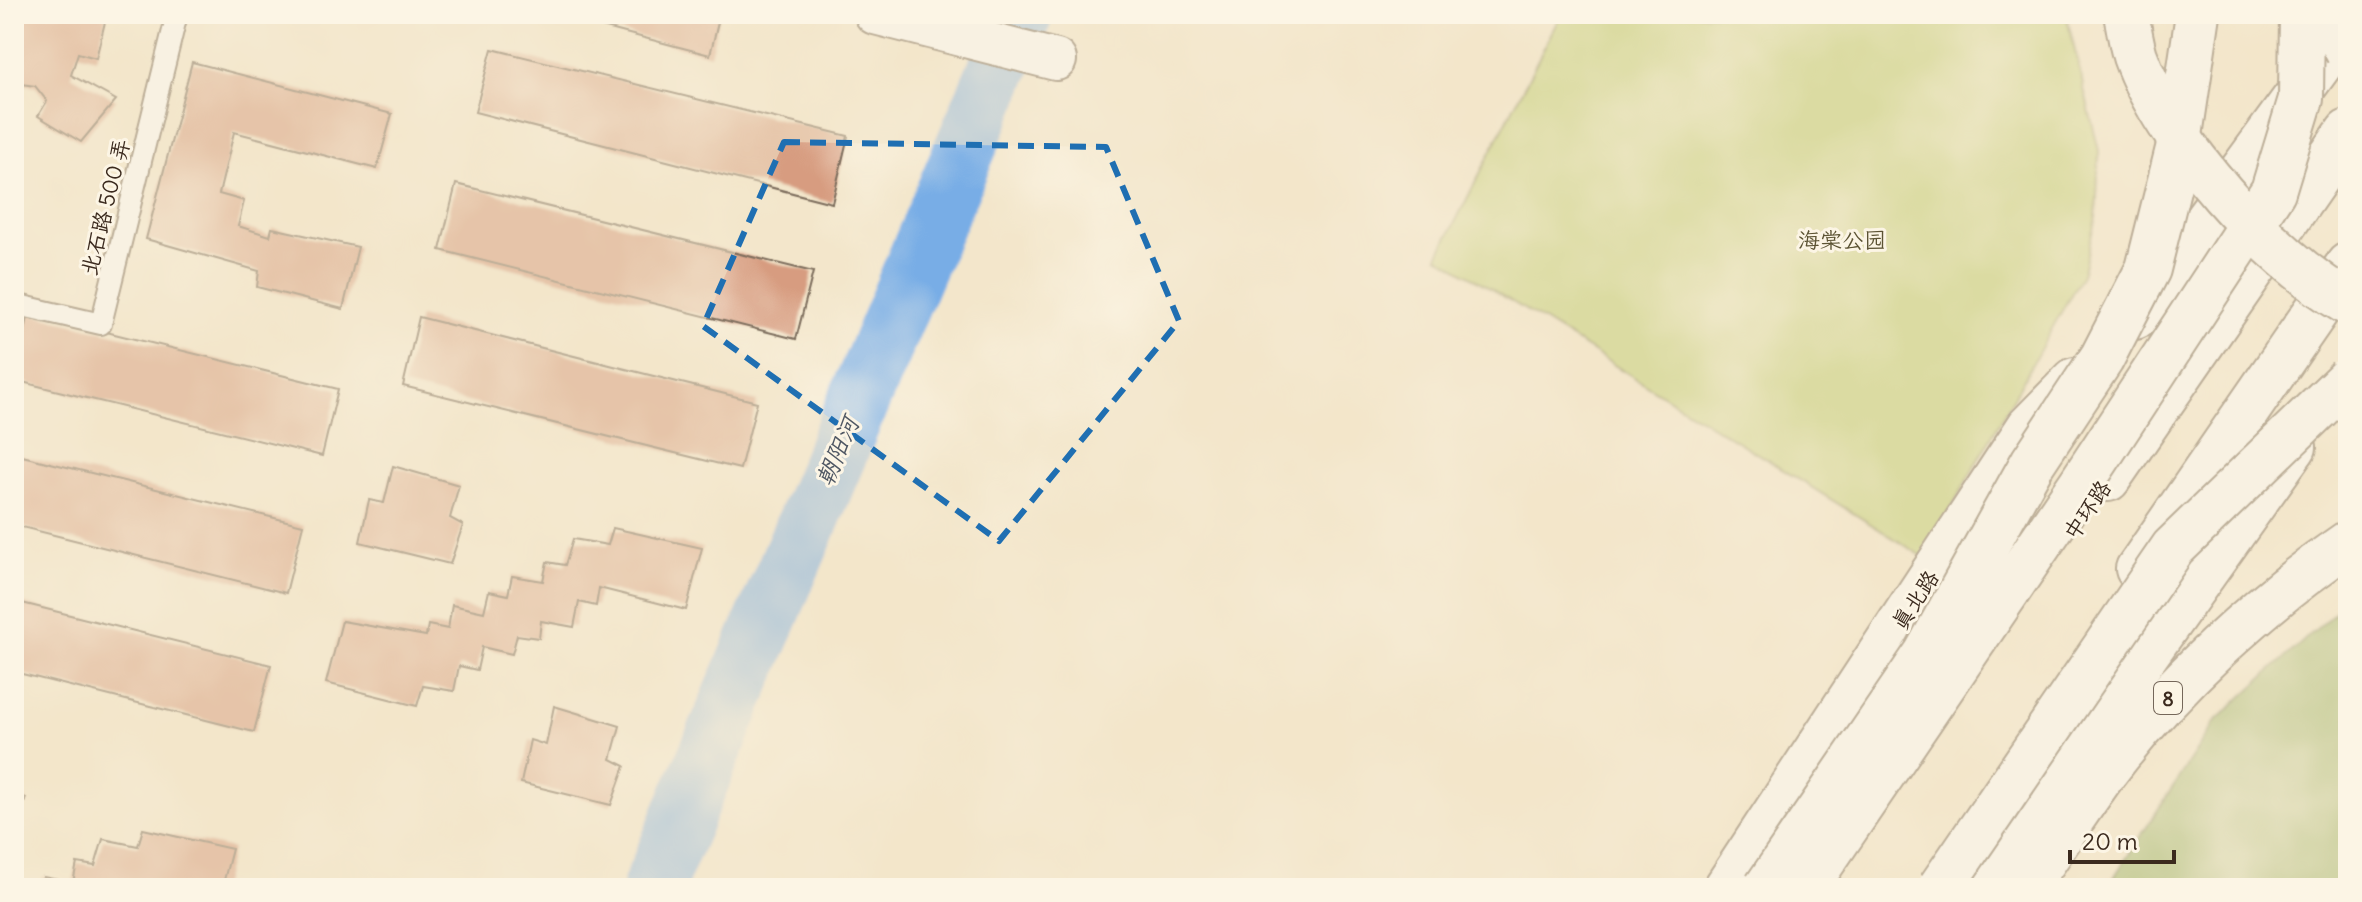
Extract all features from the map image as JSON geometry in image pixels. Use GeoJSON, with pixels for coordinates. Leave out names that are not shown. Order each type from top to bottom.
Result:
{"type":"FeatureCollection","features":[{"type":"Feature","properties":{"kind":"main road"},"geometry":{"type":"LineString","coordinates":[[2126,14],[2135,57],[2172,125],[2234,208],[2312,281],[2348,303]]}},
{"type":"Feature","properties":{"kind":"main road"},"geometry":{"type":"LineString","coordinates":[[1768,888],[1926,654],[2033,462],[2102,358],[2148,269],[2178,149],[2195,55],[2197,14]]}},
{"type":"Feature","properties":{"kind":"main road","name":"真北路"},"geometry":{"type":"LineString","coordinates":[[1726,888],[2029,427],[2125,330],[2174,69],[2197,14]]}},
{"type":"Feature","properties":{"kind":"main road"},"geometry":{"type":"LineString","coordinates":[[1805,888],[2073,495],[2273,191],[2301,99],[2302,14]]}},
{"type":"Feature","properties":{"kind":"main road"},"geometry":{"type":"LineString","coordinates":[[2328,14],[2348,52]]}},
{"type":"Feature","properties":{"kind":"main road","name":"真北路"},"geometry":{"type":"LineString","coordinates":[[1768,888],[2040,482],[2125,330],[2348,26]]}},
{"type":"Feature","properties":{"kind":"main road","name":"中环路"},"geometry":{"type":"LineString","coordinates":[[1828,888],[2348,132]]}},
{"type":"Feature","properties":{"kind":"main road"},"geometry":{"type":"LineString","coordinates":[[1920,888],[2348,265]]}},
{"type":"Feature","properties":{"kind":"main road"},"geometry":{"type":"LineString","coordinates":[[1980,888],[2348,371]]}},
{"type":"Feature","properties":{"kind":"main road"},"geometry":{"type":"LineString","coordinates":[[1940,888],[2173,548],[2348,379]]}},
{"type":"Feature","properties":{"kind":"main road"},"geometry":{"type":"LineString","coordinates":[[2300,438],[2348,400]]}},
{"type":"Feature","properties":{"kind":"main road","name":"8"},"geometry":{"type":"LineString","coordinates":[[2025,888],[2105,773],[2200,663],[2315,565],[2348,543]]}},
{"type":"Feature","properties":{"kind":"street"},"geometry":{"type":"LineString","coordinates":[[875,14],[1056,60]]}},
{"type":"Feature","properties":{"kind":"lane","name":"北石路 500 弄"},"geometry":{"type":"LineString","coordinates":[[14,304],[101,324],[177,14]]}},
{"type":"Feature","properties":{"kind":"highlighted area"},"geometry":{"type":"Polygon","coordinates":[[[784,142],[1106,147],[1179,321],[999,541],[703,326],[784,142]]]}},
{"type":"Feature","properties":{"kind":"green space","name":"海棠公园"},"geometry":{"type":"Polygon","coordinates":[[[1561,14],[2066,14],[2099,151],[2096,217],[2082,275],[1924,557],[1438,256],[1561,14]]]}},
{"type":"Feature","properties":{"kind":"green space"},"geometry":{"type":"Polygon","coordinates":[[[2348,600],[2348,888],[2107,888],[2215,722],[2348,600]]]}},
{"type":"Feature","properties":{"kind":"building"},"geometry":{"type":"Polygon","coordinates":[[[14,14],[107,14],[96,58],[78,53],[71,75],[116,100],[81,142],[38,116],[47,101],[35,86],[14,83],[14,14]]]}},
{"type":"Feature","properties":{"kind":"building"},"geometry":{"type":"Polygon","coordinates":[[[552,14],[720,14],[710,55],[552,14]]]}},
{"type":"Feature","properties":{"kind":"building"},"geometry":{"type":"Polygon","coordinates":[[[492,49],[848,136],[832,203],[475,112],[492,49]]]}},
{"type":"Feature","properties":{"kind":"building"},"geometry":{"type":"Polygon","coordinates":[[[192,62],[392,114],[377,169],[234,132],[219,194],[244,201],[238,226],[270,236],[272,228],[358,247],[343,309],[257,287],[259,271],[146,239],[192,62]]]}},
{"type":"Feature","properties":{"kind":"building"},"geometry":{"type":"Polygon","coordinates":[[[456,184],[813,272],[796,339],[440,250],[456,184]]]}},
{"type":"Feature","properties":{"kind":"building"},"geometry":{"type":"Polygon","coordinates":[[[29,313],[338,389],[322,456],[14,380],[29,313]]]}},
{"type":"Feature","properties":{"kind":"building"},"geometry":{"type":"Polygon","coordinates":[[[419,317],[757,402],[740,469],[403,386],[419,317]]]}},
{"type":"Feature","properties":{"kind":"building"},"geometry":{"type":"Polygon","coordinates":[[[14,454],[303,525],[286,593],[14,525],[14,454]]]}},
{"type":"Feature","properties":{"kind":"building"},"geometry":{"type":"Polygon","coordinates":[[[393,466],[459,485],[450,518],[463,525],[450,564],[360,542],[369,500],[384,503],[393,466]]]}},
{"type":"Feature","properties":{"kind":"building"},"geometry":{"type":"Polygon","coordinates":[[[613,528],[702,548],[686,610],[599,588],[596,606],[579,602],[574,627],[541,621],[539,638],[517,635],[512,654],[482,647],[477,670],[459,666],[454,691],[423,686],[417,706],[326,683],[342,621],[426,636],[428,625],[448,629],[452,605],[484,612],[489,591],[508,595],[512,576],[543,581],[547,562],[565,565],[573,539],[608,545],[613,528]]]}},
{"type":"Feature","properties":{"kind":"building"},"geometry":{"type":"Polygon","coordinates":[[[14,601],[271,665],[254,732],[14,672],[14,601]]]}},
{"type":"Feature","properties":{"kind":"building"},"geometry":{"type":"Polygon","coordinates":[[[554,706],[620,726],[611,759],[625,766],[611,805],[521,783],[530,740],[546,745],[554,706]]]}},
{"type":"Feature","properties":{"kind":"building"},"geometry":{"type":"Polygon","coordinates":[[[14,792],[26,798],[14,831],[14,792]]]}},
{"type":"Feature","properties":{"kind":"building"},"geometry":{"type":"Polygon","coordinates":[[[143,829],[232,849],[222,888],[40,888],[43,877],[73,883],[77,863],[95,866],[103,839],[138,846],[143,829]]]}},
{"type":"Feature","properties":{"kind":"waterway","name":"朝阳河"},"geometry":{"type":"LineString","coordinates":[[653,888],[1022,14]]}}]}
